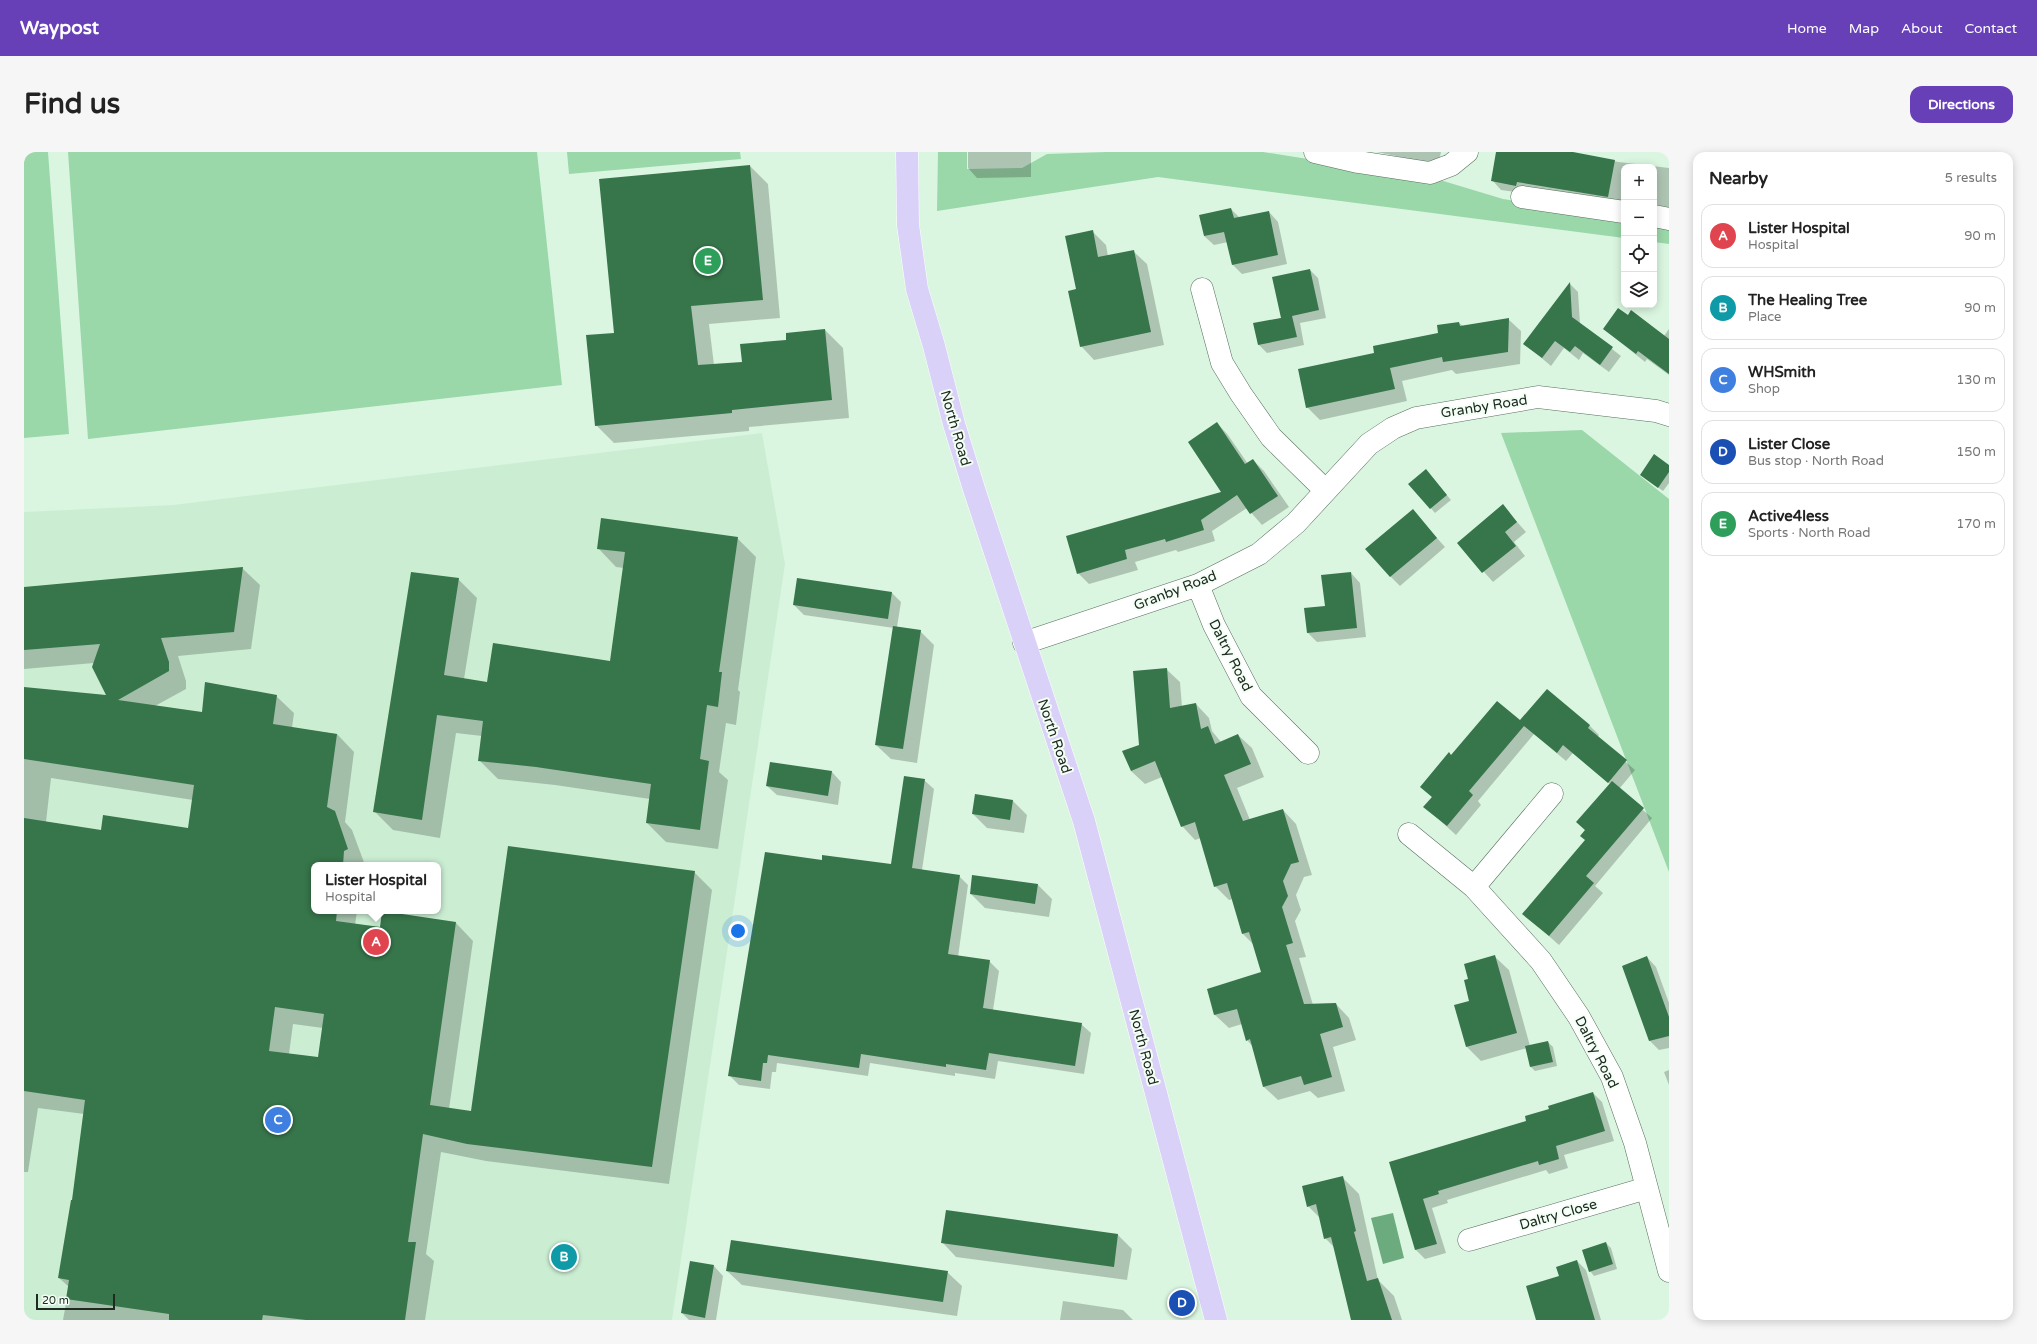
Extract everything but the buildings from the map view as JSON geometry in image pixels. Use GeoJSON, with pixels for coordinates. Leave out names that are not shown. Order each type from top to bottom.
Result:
{"type":"FeatureCollection","features":[{"type":"Feature","properties":{"kind":"main road","name":"North Road"},"geometry":{"type":"LineString","coordinates":[[907,152],[908,225],[914,279],[954,424],[1024,643],[1084,821],[1216,1320]]}},
{"type":"Feature","properties":{"kind":"street"},"geometry":{"type":"LineString","coordinates":[[1315,152],[1358,162],[1430,173],[1451,165],[1467,152]]}},
{"type":"Feature","properties":{"kind":"street"},"geometry":{"type":"LineString","coordinates":[[1522,197],[1621,212]]}},
{"type":"Feature","properties":{"kind":"street"},"geometry":{"type":"LineString","coordinates":[[1657,217],[1669,219]]}},
{"type":"Feature","properties":{"kind":"street"},"geometry":{"type":"LineString","coordinates":[[1202,290],[1222,363],[1237,388],[1271,437],[1325,490]]}},
{"type":"Feature","properties":{"kind":"street","name":"Granby Road"},"geometry":{"type":"LineString","coordinates":[[1024,643],[1198,585],[1259,554],[1296,523],[1369,444],[1393,428],[1416,418],[1538,397],[1656,411],[1669,415]]}},
{"type":"Feature","properties":{"kind":"street","name":"Daltry Road"},"geometry":{"type":"LineString","coordinates":[[1198,585],[1214,625],[1251,696],[1308,753]]}},
{"type":"Feature","properties":{"kind":"street"},"geometry":{"type":"LineString","coordinates":[[1474,887],[1552,794]]}},
{"type":"Feature","properties":{"kind":"street","name":"Daltry Road"},"geometry":{"type":"LineString","coordinates":[[1409,834],[1474,887],[1541,961],[1580,1017],[1612,1077],[1635,1143],[1669,1271]]}},
{"type":"Feature","properties":{"kind":"street","name":"Daltry Close"},"geometry":{"type":"LineString","coordinates":[[1469,1240],[1647,1188]]}},
{"type":"Feature","properties":{"kind":"shaded area"},"geometry":{"type":"Polygon","coordinates":[[[24,152],[48,152],[69,434],[24,438],[24,152]]]}},
{"type":"Feature","properties":{"kind":"shaded area"},"geometry":{"type":"Polygon","coordinates":[[[68,152],[537,152],[562,385],[88,439],[68,152]]]}},
{"type":"Feature","properties":{"kind":"shaded area"},"geometry":{"type":"Polygon","coordinates":[[[567,152],[740,152],[741,159],[569,174],[567,152]]]}},
{"type":"Feature","properties":{"kind":"shaded area"},"geometry":{"type":"Polygon","coordinates":[[[938,152],[967,152],[967,169],[1022,168],[1047,154],[1107,152],[1263,152],[1440,180],[1503,199],[1621,218],[1621,238],[1158,177],[937,211],[938,152]]]}},
{"type":"Feature","properties":{"kind":"shaded area"},"geometry":{"type":"Polygon","coordinates":[[[1657,223],[1669,225],[1669,244],[1657,242],[1657,223]]]}},
{"type":"Feature","properties":{"kind":"shaded area"},"geometry":{"type":"Polygon","coordinates":[[[1582,430],[1669,499],[1669,872],[1501,433],[1582,430]]]}},
{"type":"Feature","properties":{"kind":"shaded area"},"geometry":{"type":"Polygon","coordinates":[[[762,433],[785,564],[672,1320],[24,1320],[24,512],[173,505],[762,433]]]}},
{"type":"Feature","properties":{"kind":"shaded area"},"geometry":{"type":"Polygon","coordinates":[[[1393,1213],[1404,1258],[1383,1264],[1371,1218],[1393,1213]]]}},
{"type":"Feature","properties":{"kind":"place","name":"Active4less"},"geometry":{"type":"Point","coordinates":[708,261]}},
{"type":"Feature","properties":{"kind":"place","name":"Lister Hospital"},"geometry":{"type":"Point","coordinates":[376,942]}},
{"type":"Feature","properties":{"kind":"place","name":"WHSmith"},"geometry":{"type":"Point","coordinates":[278,1120]}},
{"type":"Feature","properties":{"kind":"place","name":"The Healing Tree"},"geometry":{"type":"Point","coordinates":[564,1257]}},
{"type":"Feature","properties":{"kind":"place","name":"Lister Close"},"geometry":{"type":"Point","coordinates":[1182,1303]}}]}
